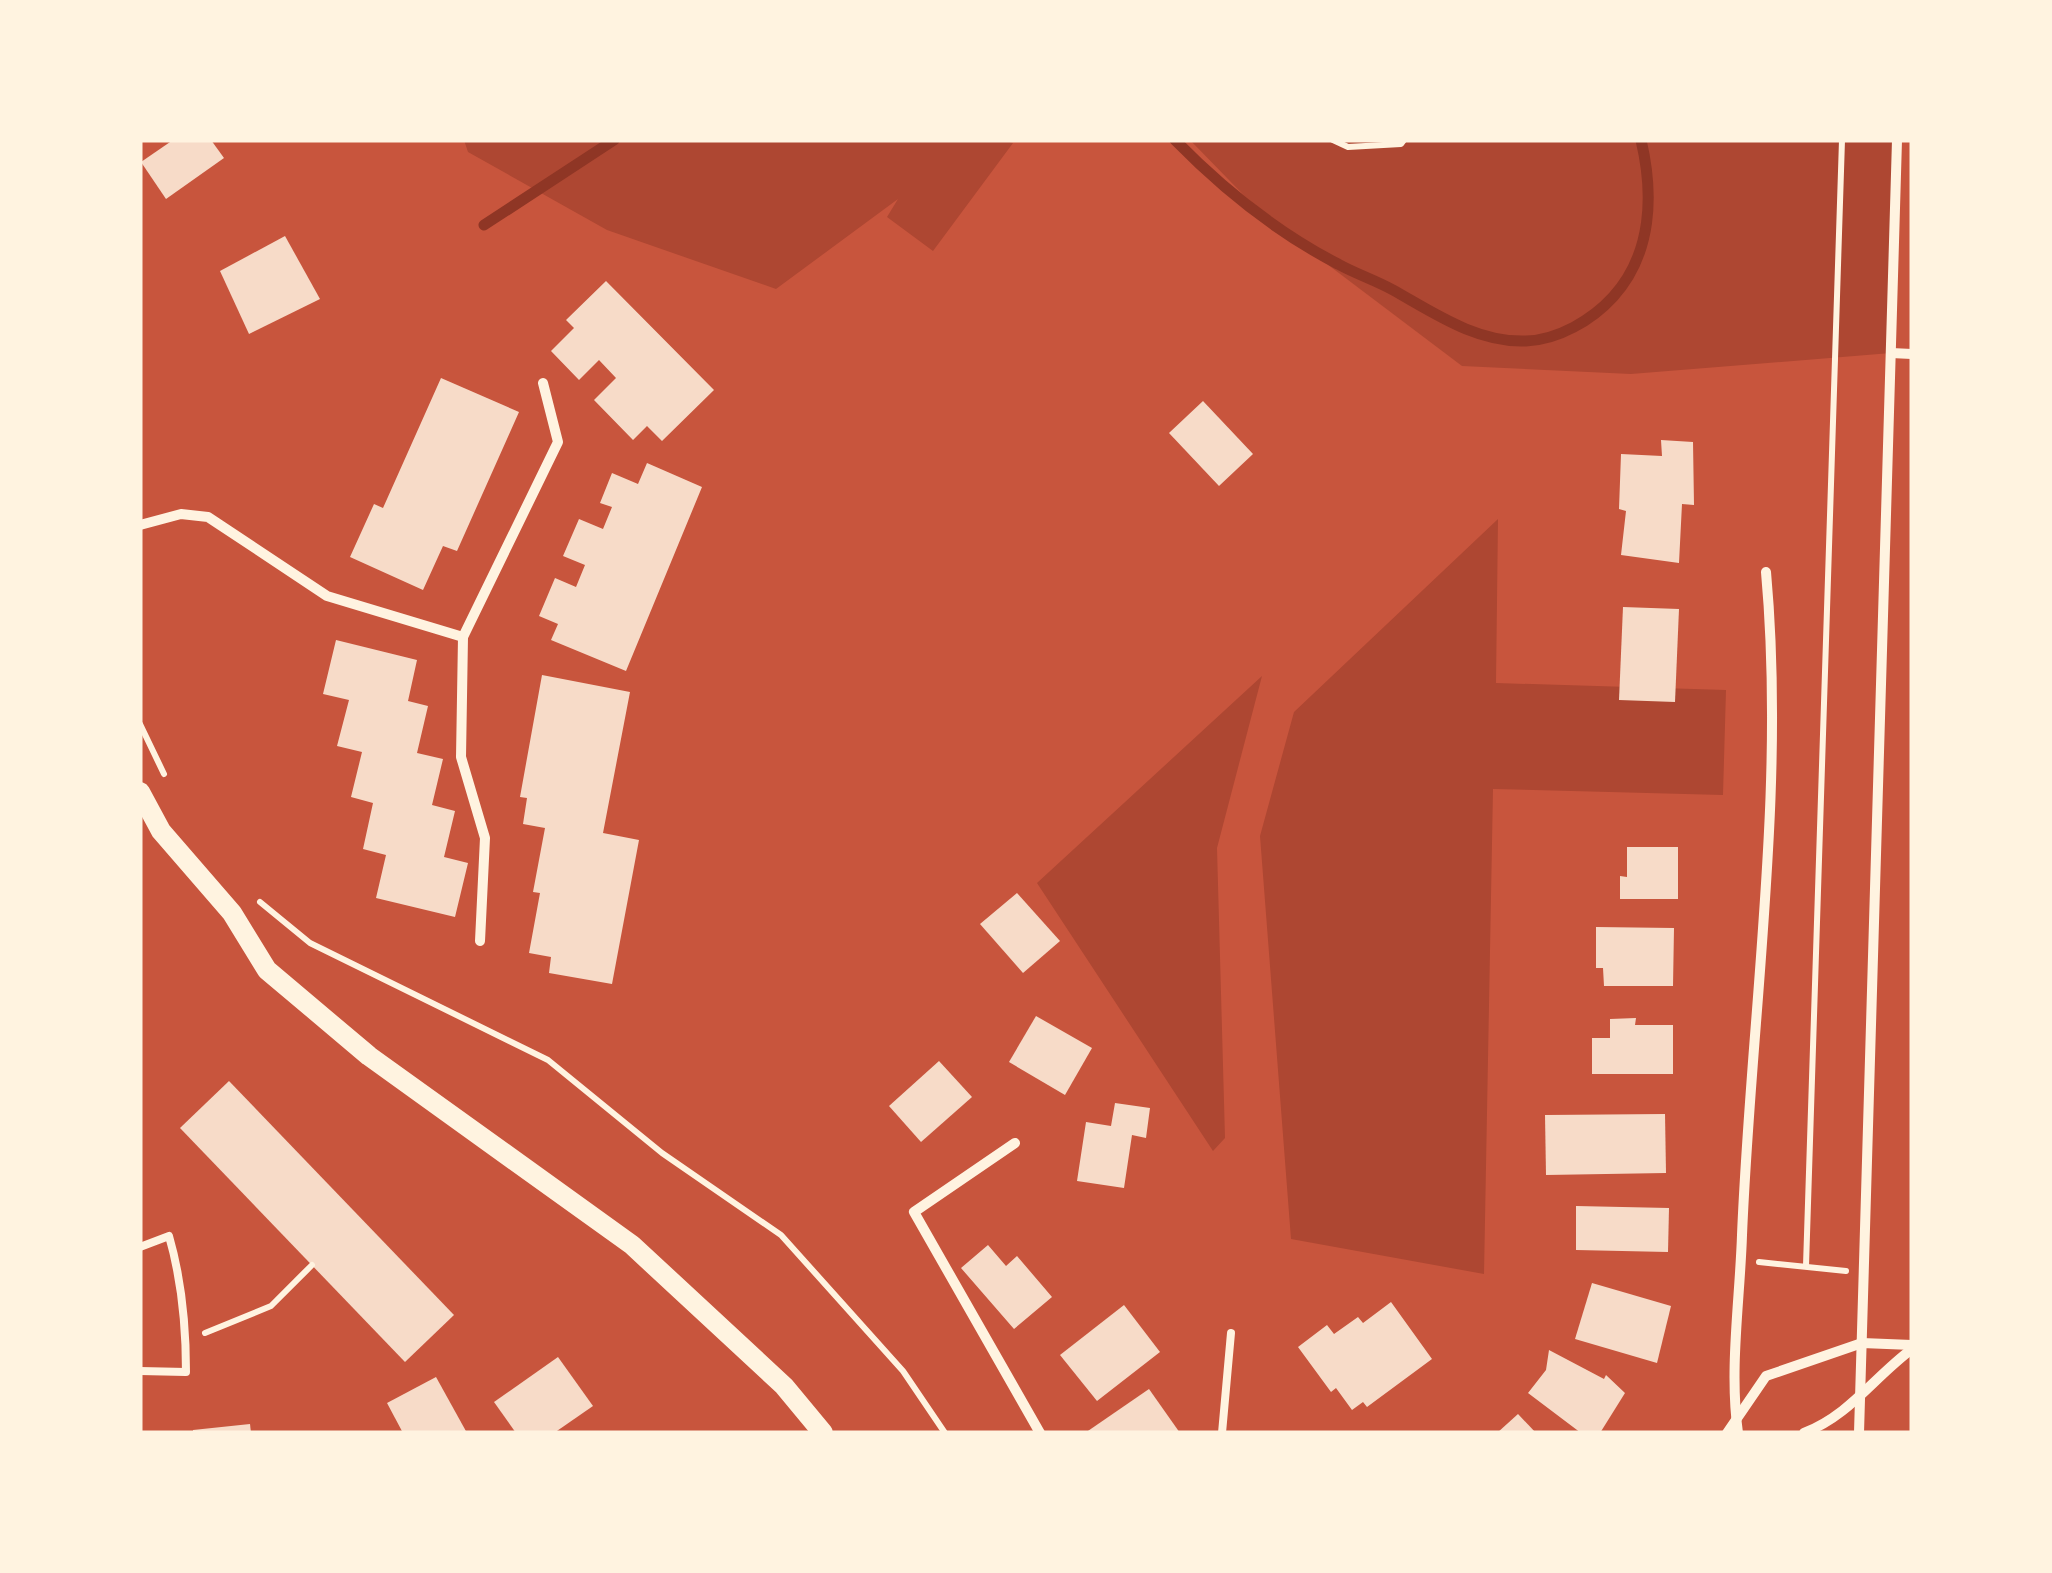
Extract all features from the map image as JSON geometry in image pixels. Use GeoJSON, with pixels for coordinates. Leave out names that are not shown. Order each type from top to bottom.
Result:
{"type":"FeatureCollection","features":[{"type":"Feature","properties":{"kind":"main road"},"geometry":{"type":"LineString","coordinates":[[140,792],[161,831],[232,913],[267,970],[370,1056],[632,1245],[784,1386],[824,1433]]}},
{"type":"Feature","properties":{"kind":"street"},"geometry":{"type":"LineString","coordinates":[[1859,1433],[1896,140]]}},
{"type":"Feature","properties":{"kind":"street"},"geometry":{"type":"LineString","coordinates":[[1891,353],[1912,354]]}},
{"type":"Feature","properties":{"kind":"street"},"geometry":{"type":"LineString","coordinates":[[480,942],[485,838],[461,757],[463,638],[558,442],[544,383]]}},
{"type":"Feature","properties":{"kind":"street"},"geometry":{"type":"LineString","coordinates":[[140,526],[181,514],[208,517],[327,596],[463,638]]}},
{"type":"Feature","properties":{"kind":"street"},"geometry":{"type":"LineString","coordinates":[[1737,1427],[1742,1260],[1771,777],[1772,644],[1766,572]]}},
{"type":"Feature","properties":{"kind":"street"},"geometry":{"type":"LineString","coordinates":[[1015,1143],[914,1212],[1040,1433]]}},
{"type":"Feature","properties":{"kind":"street"},"geometry":{"type":"LineString","coordinates":[[1728,1433],[1737,1427],[1766,1376],[1862,1342],[1912,1347]]}},
{"type":"Feature","properties":{"kind":"street"},"geometry":{"type":"LineString","coordinates":[[1804,1433],[1830,1423],[1858,1402],[1884,1370],[1912,1347]]}},
{"type":"Feature","properties":{"kind":"lane"},"geometry":{"type":"LineString","coordinates":[[140,1248],[170,1236],[179,1270],[186,1342],[186,1372],[140,1372]]}},
{"type":"Feature","properties":{"kind":"lane"},"geometry":{"type":"LineString","coordinates":[[1222,1433],[1231,1333]]}},
{"type":"Feature","properties":{"kind":"path"},"geometry":{"type":"LineString","coordinates":[[1333,140],[1348,147],[1401,144],[1404,140]]}},
{"type":"Feature","properties":{"kind":"path"},"geometry":{"type":"LineString","coordinates":[[1806,1266],[1842,140]]}},
{"type":"Feature","properties":{"kind":"path"},"geometry":{"type":"LineString","coordinates":[[140,724],[170,786]]}},
{"type":"Feature","properties":{"kind":"path"},"geometry":{"type":"LineString","coordinates":[[254,898],[310,943],[548,1060],[662,1154],[781,1235],[902,1371],[945,1433]]}},
{"type":"Feature","properties":{"kind":"path"},"geometry":{"type":"LineString","coordinates":[[1742,1260],[1862,1274]]}},
{"type":"Feature","properties":{"kind":"path"},"geometry":{"type":"LineString","coordinates":[[186,1342],[271,1306],[312,1265]]}},
{"type":"Feature","properties":{"kind":"shaded area"},"geometry":{"type":"Polygon","coordinates":[[[464,140],[1013,143],[933,251],[887,217],[898,199],[776,289],[607,230],[468,152],[464,140]]]}},
{"type":"Feature","properties":{"kind":"shaded area"},"geometry":{"type":"Polygon","coordinates":[[[1190,140],[1897,140],[1891,353],[1631,374],[1462,366],[1266,218],[1190,140]]]}},
{"type":"Feature","properties":{"kind":"shaded area"},"geometry":{"type":"Polygon","coordinates":[[[1498,519],[1496,683],[1726,690],[1723,795],[1493,789],[1484,1274],[1291,1239],[1260,836],[1294,712],[1498,519]]]}},
{"type":"Feature","properties":{"kind":"shaded area"},"geometry":{"type":"Polygon","coordinates":[[[1262,676],[1217,848],[1225,1138],[1213,1151],[1037,883],[1262,676]]]}},
{"type":"Feature","properties":{"kind":"building"},"geometry":{"type":"Polygon","coordinates":[[[173,140],[211,140],[224,158],[166,199],[141,162],[173,140]]]}},
{"type":"Feature","properties":{"kind":"building"},"geometry":{"type":"Polygon","coordinates":[[[285,236],[320,299],[249,334],[220,271],[285,236]]]}},
{"type":"Feature","properties":{"kind":"building"},"geometry":{"type":"Polygon","coordinates":[[[606,281],[714,390],[662,441],[647,426],[633,440],[594,400],[616,378],[599,360],[579,380],[551,351],[574,328],[566,320],[606,281]]]}},
{"type":"Feature","properties":{"kind":"building"},"geometry":{"type":"Polygon","coordinates":[[[441,378],[519,412],[457,551],[443,546],[423,590],[350,557],[374,504],[383,508],[441,378]]]}},
{"type":"Feature","properties":{"kind":"building"},"geometry":{"type":"Polygon","coordinates":[[[1203,401],[1253,454],[1219,486],[1169,433],[1203,401]]]}},
{"type":"Feature","properties":{"kind":"building"},"geometry":{"type":"Polygon","coordinates":[[[1661,440],[1693,442],[1694,505],[1682,504],[1679,563],[1621,555],[1626,511],[1619,509],[1621,454],[1662,456],[1661,440]]]}},
{"type":"Feature","properties":{"kind":"building"},"geometry":{"type":"Polygon","coordinates":[[[647,463],[702,487],[626,671],[551,640],[558,624],[539,616],[555,578],[576,587],[585,565],[563,556],[579,519],[603,529],[612,507],[600,503],[612,473],[638,484],[647,463]]]}},
{"type":"Feature","properties":{"kind":"building"},"geometry":{"type":"Polygon","coordinates":[[[1623,607],[1679,609],[1675,702],[1619,700],[1623,607]]]}},
{"type":"Feature","properties":{"kind":"building"},"geometry":{"type":"Polygon","coordinates":[[[336,640],[417,660],[408,701],[428,706],[417,753],[443,759],[432,805],[455,811],[444,857],[468,863],[455,917],[376,898],[386,855],[363,849],[373,803],[351,797],[362,752],[337,746],[349,700],[323,694],[336,640]]]}},
{"type":"Feature","properties":{"kind":"building"},"geometry":{"type":"Polygon","coordinates":[[[542,675],[630,692],[603,833],[639,840],[612,984],[549,973],[551,957],[529,953],[540,893],[533,892],[545,828],[523,824],[527,798],[520,797],[542,675]]]}},
{"type":"Feature","properties":{"kind":"building"},"geometry":{"type":"Polygon","coordinates":[[[1627,847],[1678,847],[1678,899],[1620,899],[1620,876],[1627,877],[1627,847]]]}},
{"type":"Feature","properties":{"kind":"building"},"geometry":{"type":"Polygon","coordinates":[[[1017,893],[1060,941],[1023,973],[980,924],[1017,893]]]}},
{"type":"Feature","properties":{"kind":"building"},"geometry":{"type":"Polygon","coordinates":[[[1596,927],[1674,928],[1673,986],[1604,986],[1603,968],[1596,968],[1596,927]]]}},
{"type":"Feature","properties":{"kind":"building"},"geometry":{"type":"Polygon","coordinates":[[[1036,1016],[1092,1048],[1065,1095],[1009,1062],[1036,1016]]]}},
{"type":"Feature","properties":{"kind":"building"},"geometry":{"type":"Polygon","coordinates":[[[1636,1018],[1635,1025],[1673,1025],[1673,1074],[1592,1074],[1592,1038],[1610,1038],[1610,1019],[1636,1018]]]}},
{"type":"Feature","properties":{"kind":"building"},"geometry":{"type":"Polygon","coordinates":[[[939,1061],[972,1097],[921,1142],[889,1106],[939,1061]]]}},
{"type":"Feature","properties":{"kind":"building"},"geometry":{"type":"Polygon","coordinates":[[[229,1081],[454,1315],[405,1362],[180,1128],[229,1081]]]}},
{"type":"Feature","properties":{"kind":"building"},"geometry":{"type":"Polygon","coordinates":[[[1115,1103],[1150,1108],[1146,1138],[1132,1135],[1124,1188],[1077,1181],[1086,1122],[1111,1126],[1115,1103]]]}},
{"type":"Feature","properties":{"kind":"building"},"geometry":{"type":"Polygon","coordinates":[[[1665,1114],[1666,1173],[1546,1175],[1545,1115],[1665,1114]]]}},
{"type":"Feature","properties":{"kind":"building"},"geometry":{"type":"Polygon","coordinates":[[[1576,1206],[1669,1208],[1668,1252],[1576,1250],[1576,1206]]]}},
{"type":"Feature","properties":{"kind":"building"},"geometry":{"type":"Polygon","coordinates":[[[988,1245],[1006,1266],[1017,1256],[1052,1297],[1014,1329],[961,1268],[988,1245]]]}},
{"type":"Feature","properties":{"kind":"building"},"geometry":{"type":"Polygon","coordinates":[[[1592,1283],[1671,1306],[1657,1363],[1575,1339],[1592,1283]]]}},
{"type":"Feature","properties":{"kind":"building"},"geometry":{"type":"Polygon","coordinates":[[[1391,1302],[1432,1359],[1367,1407],[1363,1402],[1352,1410],[1336,1388],[1331,1392],[1298,1347],[1327,1325],[1334,1334],[1358,1317],[1363,1323],[1391,1302]]]}},
{"type":"Feature","properties":{"kind":"building"},"geometry":{"type":"Polygon","coordinates":[[[1124,1305],[1160,1352],[1097,1401],[1060,1355],[1124,1305]]]}},
{"type":"Feature","properties":{"kind":"building"},"geometry":{"type":"Polygon","coordinates":[[[1549,1350],[1604,1379],[1606,1375],[1625,1393],[1600,1433],[1581,1433],[1528,1393],[1546,1370],[1549,1350]]]}},
{"type":"Feature","properties":{"kind":"building"},"geometry":{"type":"Polygon","coordinates":[[[558,1357],[593,1406],[554,1433],[516,1433],[494,1402],[558,1357]]]}},
{"type":"Feature","properties":{"kind":"building"},"geometry":{"type":"Polygon","coordinates":[[[436,1377],[467,1433],[403,1433],[387,1403],[436,1377]]]}},
{"type":"Feature","properties":{"kind":"building"},"geometry":{"type":"Polygon","coordinates":[[[1149,1389],[1180,1433],[1085,1433],[1149,1389]]]}},
{"type":"Feature","properties":{"kind":"building"},"geometry":{"type":"Polygon","coordinates":[[[1518,1414],[1536,1433],[1497,1433],[1518,1414]]]}},
{"type":"Feature","properties":{"kind":"building"},"geometry":{"type":"Polygon","coordinates":[[[250,1424],[251,1433],[193,1433],[193,1430],[250,1424]]]}},
{"type":"Feature","properties":{"kind":"waterway"},"geometry":{"type":"LineString","coordinates":[[484,225],[614,140]]}},
{"type":"Feature","properties":{"kind":"waterway"},"geometry":{"type":"LineString","coordinates":[[1175,140],[1252,208],[1316,252],[1456,325],[1490,337],[1526,341],[1562,333],[1585,321],[1626,280],[1636,262],[1646,223],[1648,182],[1641,140]]}}]}
